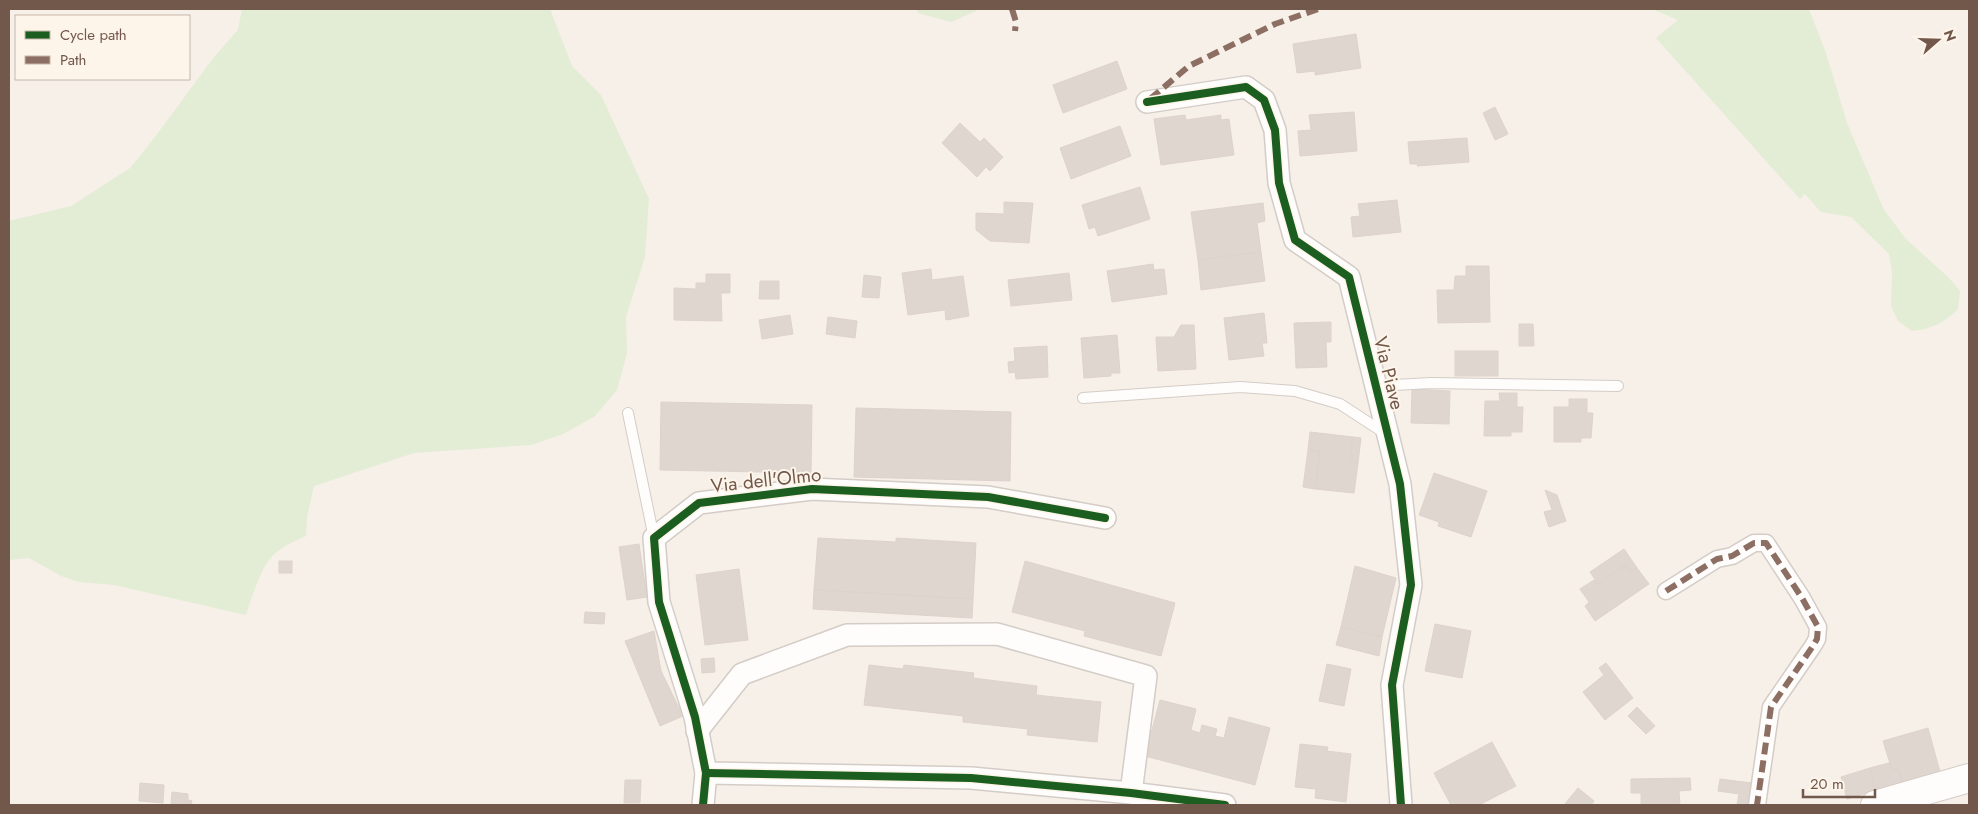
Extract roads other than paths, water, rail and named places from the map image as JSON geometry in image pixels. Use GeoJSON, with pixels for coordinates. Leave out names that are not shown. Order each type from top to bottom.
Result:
{"type":"FeatureCollection","features":[{"type":"Feature","properties":{"kind":"main road"},"geometry":{"type":"LineString","coordinates":[[1875,805],[1969,778]]}},
{"type":"Feature","properties":{"kind":"street","name":"Via Piave"},"geometry":{"type":"LineString","coordinates":[[1146,102],[1246,87],[1264,100],[1275,130],[1279,183],[1295,240],[1349,277],[1400,484],[1411,585],[1392,685],[1401,805]]}},
{"type":"Feature","properties":{"kind":"street","name":"Via dell'Olmo"},"geometry":{"type":"LineString","coordinates":[[654,538],[699,503],[812,489],[988,497],[1105,518]]}},
{"type":"Feature","properties":{"kind":"street"},"geometry":{"type":"LineString","coordinates":[[654,538],[659,602],[695,716],[706,773],[703,805]]}},
{"type":"Feature","properties":{"kind":"street"},"geometry":{"type":"LineString","coordinates":[[1666,591],[1717,559],[1732,556],[1754,543],[1766,543],[1802,598],[1818,627],[1817,639],[1813,646],[1771,707],[1757,805]]}},
{"type":"Feature","properties":{"kind":"street"},"geometry":{"type":"LineString","coordinates":[[697,730],[742,674],[847,635],[996,634],[1146,676],[1131,792]]}},
{"type":"Feature","properties":{"kind":"street"},"geometry":{"type":"LineString","coordinates":[[706,773],[971,778],[1131,792],[1225,805]]}},
{"type":"Feature","properties":{"kind":"lane"},"geometry":{"type":"LineString","coordinates":[[1376,386],[1432,383],[1618,386]]}},
{"type":"Feature","properties":{"kind":"lane"},"geometry":{"type":"LineString","coordinates":[[1083,398],[1240,387],[1295,391],[1340,404],[1388,436]]}},
{"type":"Feature","properties":{"kind":"lane"},"geometry":{"type":"LineString","coordinates":[[628,413],[654,538]]}}]}
